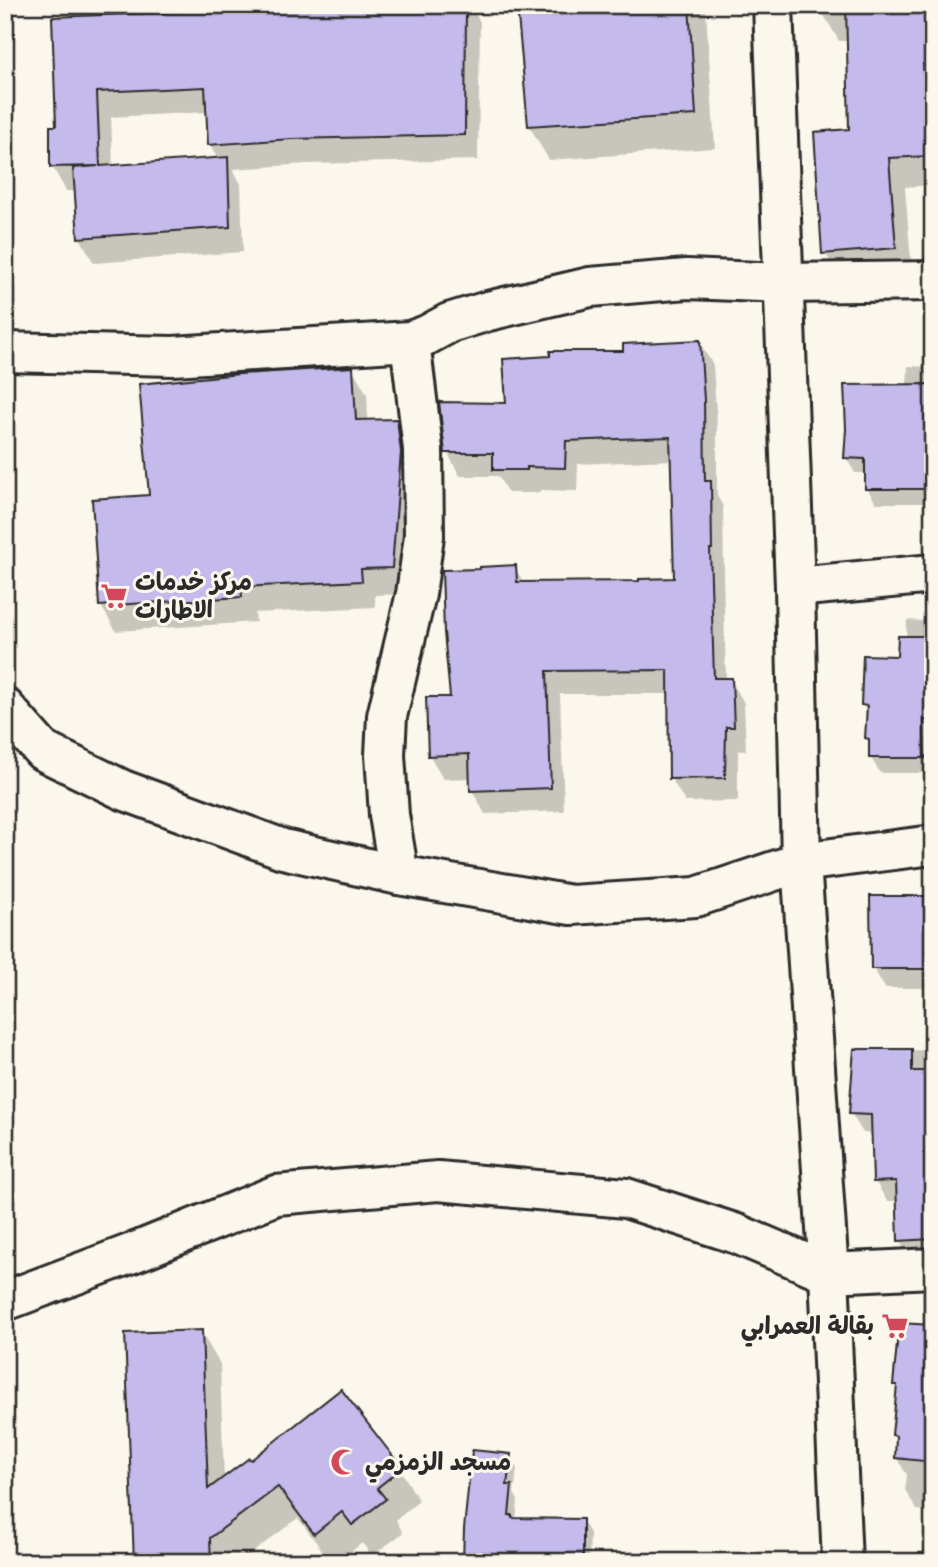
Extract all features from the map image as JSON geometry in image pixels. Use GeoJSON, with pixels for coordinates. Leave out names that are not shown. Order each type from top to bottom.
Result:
{"type":"FeatureCollection","features":[{"type":"Feature","properties":{"kind":"street"},"geometry":{"type":"LineString","coordinates":[[773,5],[796,587],[801,862],[829,1273],[842,1562]]}},
{"type":"Feature","properties":{"kind":"street"},"geometry":{"type":"LineString","coordinates":[[5,352],[173,356],[410,341],[449,323],[488,311],[590,287],[687,279],[785,283],[933,281]]}},
{"type":"Feature","properties":{"kind":"street"},"geometry":{"type":"LineString","coordinates":[[398,875],[389,816],[385,755],[387,716],[416,594],[424,536],[423,449],[410,341]]}},
{"type":"Feature","properties":{"kind":"street"},"geometry":{"type":"LineString","coordinates":[[796,587],[933,574]]}},
{"type":"Feature","properties":{"kind":"street"},"geometry":{"type":"LineString","coordinates":[[5,708],[43,751],[123,790],[283,849],[398,875],[572,905],[696,897],[801,862],[933,845]]}},
{"type":"Feature","properties":{"kind":"street"},"geometry":{"type":"LineString","coordinates":[[5,1301],[276,1195],[438,1181],[626,1198],[737,1234],[829,1273],[933,1268]]}},
{"type":"Feature","properties":{"kind":"building"},"geometry":{"type":"Polygon","coordinates":[[[305,5],[466,5],[465,135],[292,139],[208,145],[205,87],[97,92],[100,166],[228,157],[230,227],[78,238],[73,168],[98,166],[50,167],[50,126],[56,126],[52,17],[305,5]]]}},
{"type":"Feature","properties":{"kind":"building"},"geometry":{"type":"Polygon","coordinates":[[[517,5],[689,5],[696,115],[528,126],[517,5]]]}},
{"type":"Feature","properties":{"kind":"building"},"geometry":{"type":"Polygon","coordinates":[[[846,5],[928,5],[930,64],[923,64],[931,156],[889,158],[896,248],[822,254],[814,132],[849,129],[846,5]]]}},
{"type":"Feature","properties":{"kind":"building"},"geometry":{"type":"Polygon","coordinates":[[[700,340],[705,481],[711,481],[714,678],[732,678],[734,727],[726,727],[725,778],[669,779],[668,670],[547,671],[551,788],[470,791],[469,754],[428,756],[426,697],[450,697],[442,570],[516,565],[517,582],[639,581],[674,578],[670,437],[566,441],[565,468],[493,470],[493,453],[445,453],[439,402],[506,403],[503,359],[550,356],[550,351],[623,351],[623,344],[700,340]]]}},
{"type":"Feature","properties":{"kind":"building"},"geometry":{"type":"Polygon","coordinates":[[[353,367],[356,420],[397,419],[401,452],[392,568],[361,569],[362,581],[241,587],[242,597],[99,606],[92,499],[149,495],[139,384],[353,367]]]}},
{"type":"Feature","properties":{"kind":"building"},"geometry":{"type":"Polygon","coordinates":[[[931,384],[928,489],[865,489],[865,459],[844,458],[844,385],[931,384]]]}},
{"type":"Feature","properties":{"kind":"building"},"geometry":{"type":"Polygon","coordinates":[[[898,636],[933,636],[933,720],[924,720],[925,758],[869,758],[869,739],[865,738],[867,706],[861,705],[863,655],[897,656],[898,636]]]}},
{"type":"Feature","properties":{"kind":"building"},"geometry":{"type":"Polygon","coordinates":[[[870,896],[933,896],[933,969],[871,969],[870,896]]]}},
{"type":"Feature","properties":{"kind":"building"},"geometry":{"type":"Polygon","coordinates":[[[854,1049],[912,1049],[912,1071],[933,1071],[933,1239],[898,1241],[896,1181],[873,1182],[871,1115],[849,1114],[854,1049]]]}},
{"type":"Feature","properties":{"kind":"building"},"geometry":{"type":"Polygon","coordinates":[[[899,1323],[933,1325],[933,1462],[895,1458],[896,1436],[892,1435],[897,1385],[893,1385],[899,1323]]]}},
{"type":"Feature","properties":{"kind":"building"},"geometry":{"type":"Polygon","coordinates":[[[202,1330],[208,1489],[249,1458],[251,1460],[341,1389],[402,1468],[377,1488],[386,1499],[352,1525],[342,1512],[314,1534],[278,1487],[210,1538],[211,1562],[134,1562],[125,1333],[202,1330]]]}},
{"type":"Feature","properties":{"kind":"building"},"geometry":{"type":"Polygon","coordinates":[[[472,1450],[511,1454],[507,1485],[512,1485],[509,1515],[512,1515],[512,1518],[583,1519],[583,1560],[463,1562],[472,1450]]]}},
{"type":"Feature","properties":{"kind":"place","name":"مركز خدمات الاطارات"},"geometry":{"type":"Point","coordinates":[114,596]}},
{"type":"Feature","properties":{"kind":"place","name":"بقالة العمرابي"},"geometry":{"type":"Point","coordinates":[895,1326]}},
{"type":"Feature","properties":{"kind":"place","name":"مسجد الزمزمي"},"geometry":{"type":"Point","coordinates":[344,1462]}}]}
